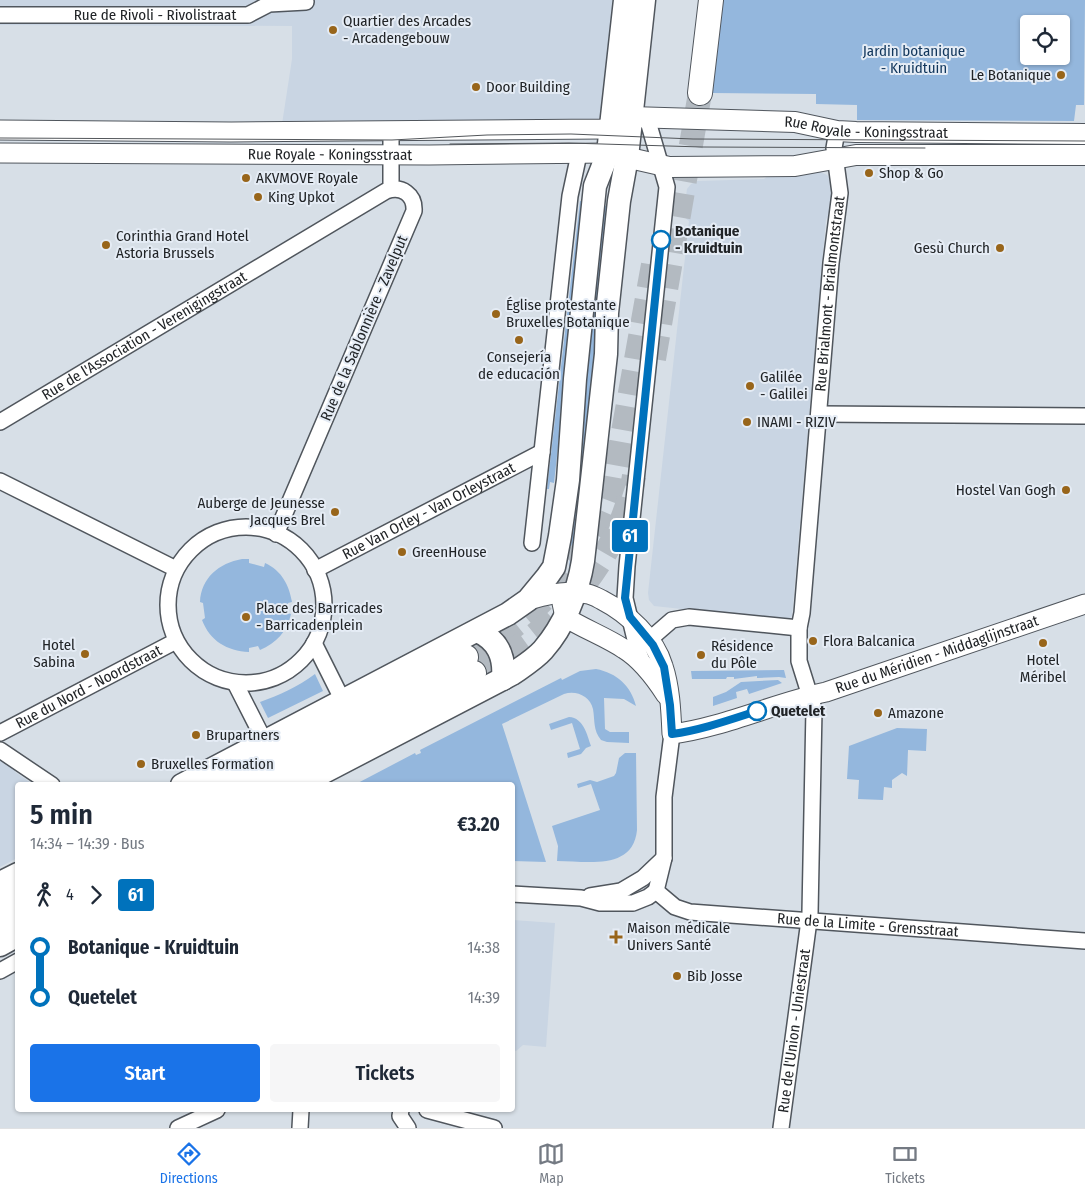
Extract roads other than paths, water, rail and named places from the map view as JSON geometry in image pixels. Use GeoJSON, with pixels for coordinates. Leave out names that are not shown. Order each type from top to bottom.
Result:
{"type":"FeatureCollection","features":[{"type":"Feature","properties":{"kind":"highway"},"geometry":{"type":"LineString","coordinates":[[694,0],[692,93],[711,0]]}},
{"type":"Feature","properties":{"kind":"highway"},"geometry":{"type":"LineString","coordinates":[[226,782],[379,704],[470,665],[264,782]]}},
{"type":"Feature","properties":{"kind":"main road"},"geometry":{"type":"LineString","coordinates":[[305,782],[504,679],[542,651],[555,636],[565,617],[567,592],[583,561],[606,354],[607,313],[620,189],[617,155],[611,126],[625,0]]}},
{"type":"Feature","properties":{"kind":"main road"},"geometry":{"type":"LineString","coordinates":[[188,782],[508,614],[528,600],[554,567],[568,480],[575,379],[595,186],[617,155],[639,117],[644,0]]}},
{"type":"Feature","properties":{"kind":"main road","name":"Rue Royale - Koningsstraat"},"geometry":{"type":"LineString","coordinates":[[611,126],[639,117],[795,122],[837,131],[1085,134]]}},
{"type":"Feature","properties":{"kind":"main road","name":"Rue Royale - Koningsstraat"},"geometry":{"type":"LineString","coordinates":[[617,155],[669,167],[795,166],[856,155],[1085,155]]}},
{"type":"Feature","properties":{"kind":"main road"},"geometry":{"type":"LineString","coordinates":[[477,630],[490,637],[500,650],[503,660],[504,679]]}},
{"type":"Feature","properties":{"kind":"main road"},"geometry":{"type":"LineString","coordinates":[[0,883],[15,876]]}},
{"type":"Feature","properties":{"kind":"main road"},"geometry":{"type":"LineString","coordinates":[[0,945],[12,915]]}},
{"type":"Feature","properties":{"kind":"street","name":"Rue de Rivoli - Rivolistraat"},"geometry":{"type":"LineString","coordinates":[[0,15],[248,15],[269,4],[306,2]]}},
{"type":"Feature","properties":{"kind":"street"},"geometry":{"type":"LineString","coordinates":[[639,117],[660,165],[666,187],[625,598],[637,648],[644,666]]}},
{"type":"Feature","properties":{"kind":"street","name":"Rue Royale - Koningsstraat"},"geometry":{"type":"LineString","coordinates":[[0,130],[392,131],[603,129],[611,126]]}},
{"type":"Feature","properties":{"kind":"street"},"geometry":{"type":"LineString","coordinates":[[391,189],[392,131]]}},
{"type":"Feature","properties":{"kind":"street","name":"Rue Brialmont - Brialmontstraat"},"geometry":{"type":"LineString","coordinates":[[810,695],[799,661],[799,628],[802,613],[819,414],[830,264],[840,192],[834,148],[837,131]]}},
{"type":"Feature","properties":{"kind":"street","name":"Rue Royale - Koningsstraat"},"geometry":{"type":"LineString","coordinates":[[0,153],[391,154],[577,161],[617,155]]}},
{"type":"Feature","properties":{"kind":"street"},"geometry":{"type":"LineString","coordinates":[[532,542],[570,196],[577,161]]}},
{"type":"Feature","properties":{"kind":"street","name":"Rue de l'Association - Verenigingstraat"},"geometry":{"type":"LineString","coordinates":[[0,422],[391,189]]}},
{"type":"Feature","properties":{"kind":"street","name":"Rue de la Sablonnière - Zavelput"},"geometry":{"type":"LineString","coordinates":[[276,534],[414,211],[414,204],[410,195],[401,189],[391,189]]}},
{"type":"Feature","properties":{"kind":"street"},"geometry":{"type":"LineString","coordinates":[[819,414],[1085,416]]}},
{"type":"Feature","properties":{"kind":"street","name":"Rue Van Orley - Van Orleystraat"},"geometry":{"type":"LineString","coordinates":[[315,570],[542,452]]}},
{"type":"Feature","properties":{"kind":"street"},"geometry":{"type":"LineString","coordinates":[[0,482],[176,569]]}},
{"type":"Feature","properties":{"kind":"street"},"geometry":{"type":"LineString","coordinates":[[253,528],[276,534],[303,552],[320,581],[324,604],[320,627],[314,643],[300,662],[280,675],[258,682],[235,683],[210,675],[190,660],[176,640],[170,622],[168,601],[176,569],[199,543],[219,532],[230,529],[253,528]]}},
{"type":"Feature","properties":{"kind":"street"},"geometry":{"type":"LineString","coordinates":[[554,567],[567,592]]}},
{"type":"Feature","properties":{"kind":"street"},"geometry":{"type":"LineString","coordinates":[[515,894],[581,898],[600,903],[633,904],[656,891],[664,858],[664,797],[672,734],[664,667],[649,640],[630,617],[591,594],[567,592],[528,600]]}},
{"type":"Feature","properties":{"kind":"street","name":"Rue du Méridien - Middaglijnstraat"},"geometry":{"type":"LineString","coordinates":[[672,734],[718,724],[794,698],[826,692],[1085,604]]}},
{"type":"Feature","properties":{"kind":"street"},"geometry":{"type":"LineString","coordinates":[[565,617],[584,629],[625,649],[655,678],[669,701]]}},
{"type":"Feature","properties":{"kind":"street"},"geometry":{"type":"LineString","coordinates":[[649,640],[672,620],[689,617],[799,628]]}},
{"type":"Feature","properties":{"kind":"street","name":"Rue du Nord - Noordstraat"},"geometry":{"type":"LineString","coordinates":[[0,733],[176,640]]}},
{"type":"Feature","properties":{"kind":"street"},"geometry":{"type":"LineString","coordinates":[[314,643],[343,701]]}},
{"type":"Feature","properties":{"kind":"street"},"geometry":{"type":"LineString","coordinates":[[235,683],[265,742]]}},
{"type":"Feature","properties":{"kind":"street","name":"Rue de l'Union - Uniestraat"},"geometry":{"type":"LineString","coordinates":[[781,1128],[810,913],[814,710],[810,695]]}},
{"type":"Feature","properties":{"kind":"street"},"geometry":{"type":"LineString","coordinates":[[0,750],[48,782]]}},
{"type":"Feature","properties":{"kind":"street"},"geometry":{"type":"LineString","coordinates":[[581,898],[621,891],[643,878],[664,858]]}},
{"type":"Feature","properties":{"kind":"street","name":"Rue de la Limite - Grensstraat"},"geometry":{"type":"LineString","coordinates":[[656,891],[675,907],[690,912],[1085,942]]}},
{"type":"Feature","properties":{"kind":"street"},"geometry":{"type":"LineString","coordinates":[[0,971],[15,963]]}},
{"type":"Feature","properties":{"kind":"street"},"geometry":{"type":"LineString","coordinates":[[178,1128],[213,1112]]}},
{"type":"Feature","properties":{"kind":"street"},"geometry":{"type":"LineString","coordinates":[[300,1128],[301,1112]]}},
{"type":"Feature","properties":{"kind":"street"},"geometry":{"type":"LineString","coordinates":[[401,1112],[400,1116],[408,1128]]}},
{"type":"Feature","properties":{"kind":"street"},"geometry":{"type":"LineString","coordinates":[[434,1112],[494,1128]]}},
{"type":"Feature","properties":{"kind":"tunnel"},"geometry":{"type":"LineString","coordinates":[[654,359],[700,93]]}},
{"type":"Feature","properties":{"kind":"tunnel"},"geometry":{"type":"LineString","coordinates":[[466,657],[512,628],[545,598],[574,563],[598,524],[614,482],[654,259]]}},
{"type":"Feature","properties":{"kind":"tunnel"},"geometry":{"type":"LineString","coordinates":[[474,673],[532,637],[568,604],[584,585],[611,544],[629,499],[634,476]]}},
{"type":"Feature","properties":{"kind":"tram line"},"geometry":{"type":"LineString","coordinates":[[0,138],[392,140],[487,135],[571,134],[693,139],[1085,141]]}},
{"type":"Feature","properties":{"kind":"tram line"},"geometry":{"type":"LineString","coordinates":[[450,144],[569,143],[702,147],[925,148]]}},
{"type":"Feature","properties":{"kind":"place","name":"Quartier des Arcades - Arcadengebouw"},"geometry":{"type":"Point","coordinates":[333,30]}},
{"type":"Feature","properties":{"kind":"place","name":"Le Botanique"},"geometry":{"type":"Point","coordinates":[1061,75]}},
{"type":"Feature","properties":{"kind":"place","name":"Door Building"},"geometry":{"type":"Point","coordinates":[476,87]}},
{"type":"Feature","properties":{"kind":"place","name":"Shop & Go"},"geometry":{"type":"Point","coordinates":[869,173]}},
{"type":"Feature","properties":{"kind":"place","name":"AKVMOVE Royale"},"geometry":{"type":"Point","coordinates":[246,178]}},
{"type":"Feature","properties":{"kind":"place","name":"King Upkot"},"geometry":{"type":"Point","coordinates":[258,197]}},
{"type":"Feature","properties":{"kind":"place","name":"Botanique - Kruidtuin"},"geometry":{"type":"Point","coordinates":[661,240]}},
{"type":"Feature","properties":{"kind":"place","name":"Corinthia Grand Hotel Astoria Brussels"},"geometry":{"type":"Point","coordinates":[106,245]}},
{"type":"Feature","properties":{"kind":"place","name":"Gesù Church"},"geometry":{"type":"Point","coordinates":[1000,248]}},
{"type":"Feature","properties":{"kind":"place","name":"Église protestante Bruxelles Botanique"},"geometry":{"type":"Point","coordinates":[496,314]}},
{"type":"Feature","properties":{"kind":"place","name":"Consejería de educación"},"geometry":{"type":"Point","coordinates":[519,340]}},
{"type":"Feature","properties":{"kind":"place","name":"Galilée - Galilei"},"geometry":{"type":"Point","coordinates":[750,386]}},
{"type":"Feature","properties":{"kind":"place","name":"INAMI - RIZIV"},"geometry":{"type":"Point","coordinates":[747,422]}},
{"type":"Feature","properties":{"kind":"place","name":"Hostel Van Gogh"},"geometry":{"type":"Point","coordinates":[1066,490]}},
{"type":"Feature","properties":{"kind":"place","name":"Auberge de Jeunesse Jacques Brel"},"geometry":{"type":"Point","coordinates":[335,512]}},
{"type":"Feature","properties":{"kind":"place","name":"GreenHouse"},"geometry":{"type":"Point","coordinates":[402,552]}},
{"type":"Feature","properties":{"kind":"place","name":"Place des Barricades - Barricadenplein"},"geometry":{"type":"Point","coordinates":[246,617]}},
{"type":"Feature","properties":{"kind":"place","name":"Flora Balcanica"},"geometry":{"type":"Point","coordinates":[813,641]}},
{"type":"Feature","properties":{"kind":"place","name":"Hotel Méribel"},"geometry":{"type":"Point","coordinates":[1043,643]}},
{"type":"Feature","properties":{"kind":"place","name":"Hotel Sabina"},"geometry":{"type":"Point","coordinates":[85,654]}},
{"type":"Feature","properties":{"kind":"place","name":"Résidence du Pôle"},"geometry":{"type":"Point","coordinates":[701,655]}},
{"type":"Feature","properties":{"kind":"place","name":"Quetelet"},"geometry":{"type":"Point","coordinates":[757,711]}},
{"type":"Feature","properties":{"kind":"place","name":"Amazone"},"geometry":{"type":"Point","coordinates":[878,713]}},
{"type":"Feature","properties":{"kind":"place","name":"Brupartners"},"geometry":{"type":"Point","coordinates":[196,735]}},
{"type":"Feature","properties":{"kind":"place","name":"Bruxelles Formation"},"geometry":{"type":"Point","coordinates":[141,764]}},
{"type":"Feature","properties":{"kind":"place","name":"Maison médicale Univers Santé"},"geometry":{"type":"Point","coordinates":[616,937]}},
{"type":"Feature","properties":{"kind":"place","name":"Bib Josse"},"geometry":{"type":"Point","coordinates":[677,976]}},
{"type":"Feature","properties":{"kind":"park label","name":"Jardin botanique - Kruidtuin"},"geometry":{"type":"Point","coordinates":[914,60]}}]}
